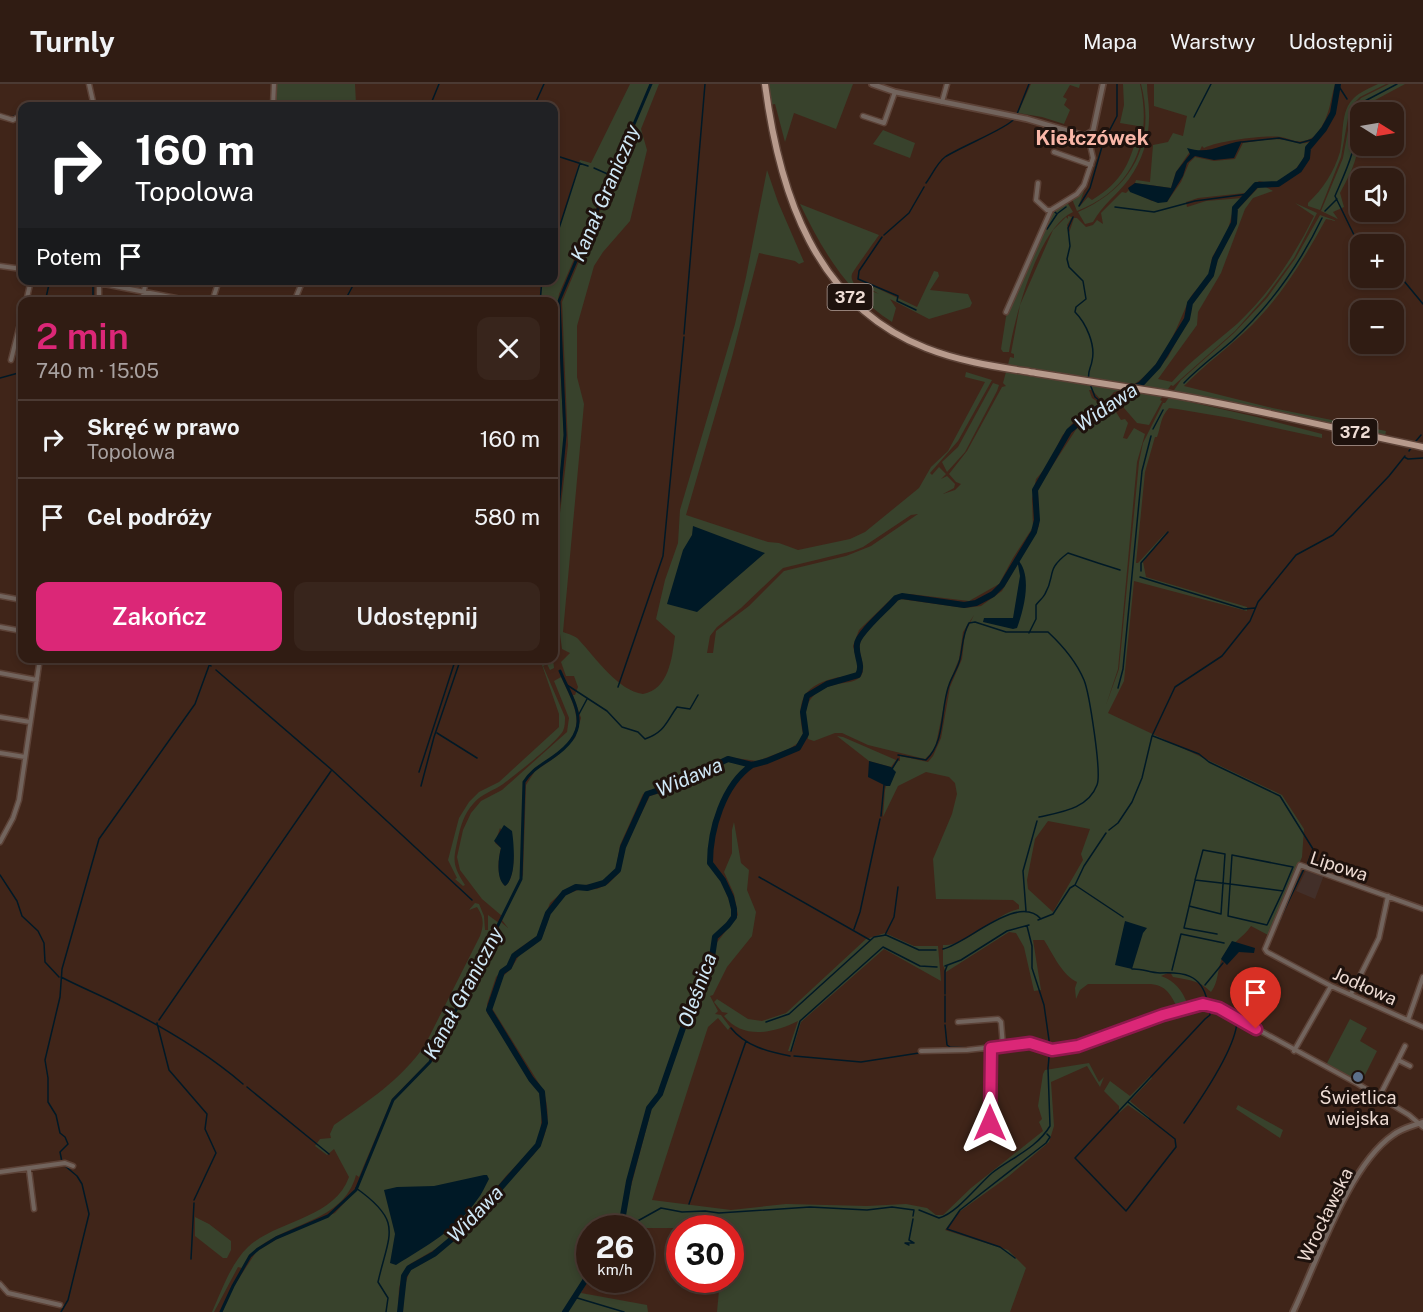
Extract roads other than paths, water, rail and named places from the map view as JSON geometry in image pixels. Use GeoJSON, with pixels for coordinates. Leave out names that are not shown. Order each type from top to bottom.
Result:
{"type":"FeatureCollection","features":[{"type":"Feature","properties":{"kind":"main road","name":"372"},"geometry":{"type":"LineString","coordinates":[[765,84],[779,162],[792,204],[813,249],[833,278],[862,309],[903,338],[943,354],[994,366],[1176,395],[1423,447]]}},
{"type":"Feature","properties":{"kind":"street"},"geometry":{"type":"LineString","coordinates":[[89,84],[93,102]]}},
{"type":"Feature","properties":{"kind":"street"},"geometry":{"type":"LineString","coordinates":[[273,102],[274,84]]}},
{"type":"Feature","properties":{"kind":"street"},"geometry":{"type":"LineString","coordinates":[[872,84],[895,92],[1027,119],[1088,136]]}},
{"type":"Feature","properties":{"kind":"street"},"geometry":{"type":"LineString","coordinates":[[942,102],[947,84]]}},
{"type":"Feature","properties":{"kind":"street"},"geometry":{"type":"LineString","coordinates":[[1088,136],[1095,127],[1103,84]]}},
{"type":"Feature","properties":{"kind":"street"},"geometry":{"type":"LineString","coordinates":[[862,116],[884,123],[895,92]]}},
{"type":"Feature","properties":{"kind":"street"},"geometry":{"type":"LineString","coordinates":[[0,116],[14,120],[18,118]]}},
{"type":"Feature","properties":{"kind":"street"},"geometry":{"type":"LineString","coordinates":[[1006,312],[1051,210],[1082,189],[1092,152],[1088,136]]}},
{"type":"Feature","properties":{"kind":"street"},"geometry":{"type":"LineString","coordinates":[[1054,152],[1090,165]]}},
{"type":"Feature","properties":{"kind":"street"},"geometry":{"type":"LineString","coordinates":[[1038,183],[1036,200],[1047,210],[1051,210]]}},
{"type":"Feature","properties":{"kind":"street"},"geometry":{"type":"LineString","coordinates":[[0,266],[18,268]]}},
{"type":"Feature","properties":{"kind":"street"},"geometry":{"type":"LineString","coordinates":[[112,285],[170,297]]}},
{"type":"Feature","properties":{"kind":"street"},"geometry":{"type":"LineString","coordinates":[[143,297],[145,285]]}},
{"type":"Feature","properties":{"kind":"street"},"geometry":{"type":"LineString","coordinates":[[11,360],[18,332]]}},
{"type":"Feature","properties":{"kind":"street"},"geometry":{"type":"LineString","coordinates":[[0,596],[18,599]]}},
{"type":"Feature","properties":{"kind":"street"},"geometry":{"type":"LineString","coordinates":[[0,627],[18,630]]}},
{"type":"Feature","properties":{"kind":"street"},"geometry":{"type":"LineString","coordinates":[[0,842],[16,809],[39,663]]}},
{"type":"Feature","properties":{"kind":"street"},"geometry":{"type":"LineString","coordinates":[[0,673],[37,680]]}},
{"type":"Feature","properties":{"kind":"street"},"geometry":{"type":"LineString","coordinates":[[0,717],[30,722]]}},
{"type":"Feature","properties":{"kind":"street"},"geometry":{"type":"LineString","coordinates":[[0,753],[25,757]]}},
{"type":"Feature","properties":{"kind":"street","name":"Lipowa"},"geometry":{"type":"LineString","coordinates":[[1297,969],[1265,949],[1300,865],[1423,909]]}},
{"type":"Feature","properties":{"kind":"street"},"geometry":{"type":"LineString","coordinates":[[1351,994],[1379,938],[1389,896]]}},
{"type":"Feature","properties":{"kind":"street","name":"Jodłowa"},"geometry":{"type":"LineString","coordinates":[[1297,969],[1423,1027]]}},
{"type":"Feature","properties":{"kind":"street"},"geometry":{"type":"LineString","coordinates":[[1408,1020],[1423,977]]}},
{"type":"Feature","properties":{"kind":"street"},"geometry":{"type":"LineString","coordinates":[[1294,1051],[1331,986]]}},
{"type":"Feature","properties":{"kind":"street"},"geometry":{"type":"LineString","coordinates":[[921,1051],[991,1048],[1033,1043],[1051,1050],[1085,1045],[1163,1015],[1203,1004],[1227,1013],[1294,1051],[1324,1065],[1422,1124]]}},
{"type":"Feature","properties":{"kind":"street"},"geometry":{"type":"LineString","coordinates":[[957,1022],[998,1019],[1001,1022],[1003,1046]]}},
{"type":"Feature","properties":{"kind":"street"},"geometry":{"type":"LineString","coordinates":[[1379,1097],[1405,1046]]}},
{"type":"Feature","properties":{"kind":"street"},"geometry":{"type":"LineString","coordinates":[[990,1123],[991,1048]]}},
{"type":"Feature","properties":{"kind":"street"},"geometry":{"type":"LineString","coordinates":[[1398,1060],[1410,1066]]}},
{"type":"Feature","properties":{"kind":"street","name":"Wrocławska"},"geometry":{"type":"LineString","coordinates":[[1293,1312],[1341,1208],[1364,1166],[1393,1135],[1422,1124]]}},
{"type":"Feature","properties":{"kind":"street"},"geometry":{"type":"LineString","coordinates":[[0,1172],[29,1170],[65,1163],[73,1166]]}},
{"type":"Feature","properties":{"kind":"street"},"geometry":{"type":"LineString","coordinates":[[29,1170],[34,1209]]}},
{"type":"Feature","properties":{"kind":"street"},"geometry":{"type":"LineString","coordinates":[[0,1284],[8,1293],[60,1305]]}},
{"type":"Feature","properties":{"kind":"water"},"geometry":{"type":"Polygon","coordinates":[[[1242,141],[1234,158],[1214,160],[1195,156],[1187,163],[1183,176],[1167,202],[1158,203],[1130,192],[1128,188],[1135,183],[1171,188],[1176,172],[1190,154],[1187,148],[1209,150],[1242,141]]]}},
{"type":"Feature","properties":{"kind":"water"},"geometry":{"type":"Polygon","coordinates":[[[693,526],[765,553],[697,612],[667,604],[683,550],[692,535],[693,526]]]}},
{"type":"Feature","properties":{"kind":"water"},"geometry":{"type":"Polygon","coordinates":[[[1017,559],[1025,573],[1026,592],[1017,628],[983,622],[984,618],[1013,618],[1020,576],[1017,559]]]}},
{"type":"Feature","properties":{"kind":"water"},"geometry":{"type":"Polygon","coordinates":[[[869,761],[891,767],[896,772],[890,786],[868,777],[869,761]]]}},
{"type":"Feature","properties":{"kind":"water"},"geometry":{"type":"Polygon","coordinates":[[[504,825],[512,831],[514,852],[513,869],[509,882],[505,886],[499,874],[501,848],[494,841],[504,825]]]}},
{"type":"Feature","properties":{"kind":"water"},"geometry":{"type":"Polygon","coordinates":[[[1125,921],[1147,928],[1143,933],[1132,969],[1115,965],[1125,921]]]}},
{"type":"Feature","properties":{"kind":"water"},"geometry":{"type":"Polygon","coordinates":[[[1232,941],[1255,948],[1254,953],[1239,952],[1227,965],[1221,959],[1232,941]]]}},
{"type":"Feature","properties":{"kind":"water"},"geometry":{"type":"Polygon","coordinates":[[[487,1175],[489,1179],[482,1193],[460,1220],[440,1237],[396,1265],[390,1263],[395,1234],[384,1190],[397,1187],[434,1186],[487,1175]]]}},
{"type":"Feature","properties":{"kind":"waterway"},"geometry":{"type":"LineString","coordinates":[[432,102],[439,84]]}},
{"type":"Feature","properties":{"kind":"waterway"},"geometry":{"type":"LineString","coordinates":[[536,102],[544,84]]}},
{"type":"Feature","properties":{"kind":"waterway","name":"Kanał Graniczny"},"geometry":{"type":"LineString","coordinates":[[558,510],[565,435],[559,301],[651,84]]}},
{"type":"Feature","properties":{"kind":"waterway"},"geometry":{"type":"LineString","coordinates":[[684,334],[705,84]]}},
{"type":"Feature","properties":{"kind":"waterway"},"geometry":{"type":"LineString","coordinates":[[1017,114],[1029,84]]}},
{"type":"Feature","properties":{"kind":"waterway"},"geometry":{"type":"LineString","coordinates":[[1079,206],[1090,188],[1103,143],[1117,116],[1117,84]]}},
{"type":"Feature","properties":{"kind":"waterway"},"geometry":{"type":"LineString","coordinates":[[1194,117],[1211,84]]}},
{"type":"Feature","properties":{"kind":"waterway","name":"Widawa"},"geometry":{"type":"LineString","coordinates":[[400,1312],[404,1276],[409,1268],[434,1254],[465,1228],[538,1145],[545,1123],[542,1092],[531,1079],[489,1010],[502,972],[509,967],[514,956],[539,938],[548,913],[564,893],[576,887],[587,888],[604,883],[618,870],[623,847],[647,794],[674,785],[728,759],[752,765],[798,748],[806,734],[803,712],[807,696],[827,684],[858,675],[860,671],[857,648],[859,639],[896,598],[902,596],[964,605],[976,603],[993,594],[1002,585],[1034,532],[1037,520],[1035,490],[1069,431],[1096,409],[1141,384],[1158,366],[1187,319],[1190,303],[1211,275],[1215,259],[1234,223],[1235,208],[1256,185],[1278,184],[1299,170],[1307,158],[1308,148],[1324,129],[1333,113],[1338,84]]}},
{"type":"Feature","properties":{"kind":"waterway"},"geometry":{"type":"LineString","coordinates":[[1363,102],[1397,84]]}},
{"type":"Feature","properties":{"kind":"waterway"},"geometry":{"type":"LineString","coordinates":[[1338,85],[1347,99]]}},
{"type":"Feature","properties":{"kind":"waterway"},"geometry":{"type":"LineString","coordinates":[[0,114],[12,117],[18,115]]}},
{"type":"Feature","properties":{"kind":"waterway"},"geometry":{"type":"LineString","coordinates":[[926,183],[945,157],[1014,119]]}},
{"type":"Feature","properties":{"kind":"waterway"},"geometry":{"type":"LineString","coordinates":[[1242,142],[1279,138],[1300,143],[1314,139]]}},
{"type":"Feature","properties":{"kind":"waterway"},"geometry":{"type":"LineString","coordinates":[[558,156],[588,166]]}},
{"type":"Feature","properties":{"kind":"waterway"},"geometry":{"type":"LineString","coordinates":[[1351,156],[1335,196],[1354,234]]}},
{"type":"Feature","properties":{"kind":"waterway"},"geometry":{"type":"LineString","coordinates":[[558,232],[580,163]]}},
{"type":"Feature","properties":{"kind":"waterway"},"geometry":{"type":"LineString","coordinates":[[594,168],[612,176]]}},
{"type":"Feature","properties":{"kind":"waterway"},"geometry":{"type":"LineString","coordinates":[[884,235],[909,213],[924,187]]}},
{"type":"Feature","properties":{"kind":"waterway"},"geometry":{"type":"LineString","coordinates":[[1115,207],[1154,212],[1195,201],[1248,194]]}},
{"type":"Feature","properties":{"kind":"waterway"},"geometry":{"type":"LineString","coordinates":[[1325,211],[1337,199]]}},
{"type":"Feature","properties":{"kind":"waterway"},"geometry":{"type":"LineString","coordinates":[[1058,213],[1066,207]]}},
{"type":"Feature","properties":{"kind":"waterway"},"geometry":{"type":"LineString","coordinates":[[1047,229],[1057,214],[1054,211]]}},
{"type":"Feature","properties":{"kind":"waterway"},"geometry":{"type":"LineString","coordinates":[[1073,217],[1068,228],[1070,246],[1067,259],[1069,267],[1083,281],[1086,299],[1076,307],[1075,312],[1083,322],[1093,348],[1089,380]]}},
{"type":"Feature","properties":{"kind":"waterway"},"geometry":{"type":"LineString","coordinates":[[1184,383],[1246,328],[1271,299],[1294,268],[1322,218]]}},
{"type":"Feature","properties":{"kind":"waterway"},"geometry":{"type":"LineString","coordinates":[[882,237],[859,271],[858,279],[898,296],[897,301],[916,310]]}},
{"type":"Feature","properties":{"kind":"waterway"},"geometry":{"type":"LineString","coordinates":[[1404,281],[1423,304]]}},
{"type":"Feature","properties":{"kind":"waterway"},"geometry":{"type":"LineString","coordinates":[[46,297],[49,285]]}},
{"type":"Feature","properties":{"kind":"waterway"},"geometry":{"type":"LineString","coordinates":[[93,285],[93,297]]}},
{"type":"Feature","properties":{"kind":"waterway"},"geometry":{"type":"LineString","coordinates":[[347,297],[353,285]]}},
{"type":"Feature","properties":{"kind":"waterway"},"geometry":{"type":"LineString","coordinates":[[540,297],[542,285]]}},
{"type":"Feature","properties":{"kind":"waterway"},"geometry":{"type":"LineString","coordinates":[[618,687],[663,556],[684,337]]}},
{"type":"Feature","properties":{"kind":"waterway"},"geometry":{"type":"LineString","coordinates":[[0,378],[18,373]]}},
{"type":"Feature","properties":{"kind":"waterway"},"geometry":{"type":"LineString","coordinates":[[1090,384],[1095,397],[1105,405]]}},
{"type":"Feature","properties":{"kind":"waterway"},"geometry":{"type":"LineString","coordinates":[[1153,429],[1163,410]]}},
{"type":"Feature","properties":{"kind":"waterway"},"geometry":{"type":"LineString","coordinates":[[1416,441],[1421,435]]}},
{"type":"Feature","properties":{"kind":"waterway"},"geometry":{"type":"LineString","coordinates":[[1118,688],[1123,669],[1142,471],[1151,436]]}},
{"type":"Feature","properties":{"kind":"waterway"},"geometry":{"type":"LineString","coordinates":[[1109,830],[1118,823],[1132,802],[1142,778],[1152,736],[1175,687],[1222,656],[1250,621],[1258,602],[1296,555],[1333,535],[1405,456]]}},
{"type":"Feature","properties":{"kind":"waterway"},"geometry":{"type":"LineString","coordinates":[[1404,457],[1423,458]]}},
{"type":"Feature","properties":{"kind":"waterway"},"geometry":{"type":"LineString","coordinates":[[1141,571],[1141,563],[1168,532]]}},
{"type":"Feature","properties":{"kind":"waterway"},"geometry":{"type":"LineString","coordinates":[[1029,633],[1036,619],[1036,605],[1045,594],[1056,564],[1068,553],[1098,563]]}},
{"type":"Feature","properties":{"kind":"waterway"},"geometry":{"type":"LineString","coordinates":[[1098,563],[1120,570]]}},
{"type":"Feature","properties":{"kind":"waterway"},"geometry":{"type":"LineString","coordinates":[[1140,577],[1244,609],[1255,608]]}},
{"type":"Feature","properties":{"kind":"waterway"},"geometry":{"type":"LineString","coordinates":[[898,755],[926,760],[937,744],[946,694],[959,662],[969,623],[975,622],[1006,632],[1048,632],[1069,654],[1084,680],[1094,732],[1098,778],[1093,793],[1080,804],[1065,811],[1039,817]]}},
{"type":"Feature","properties":{"kind":"waterway"},"geometry":{"type":"LineString","coordinates":[[208,663],[211,666]]}},
{"type":"Feature","properties":{"kind":"waterway"},"geometry":{"type":"LineString","coordinates":[[62,1162],[60,1152],[68,1144],[60,1133],[56,1115],[48,1102],[45,1060],[60,997],[62,969],[99,839],[195,704],[210,663]]}},
{"type":"Feature","properties":{"kind":"waterway"},"geometry":{"type":"LineString","coordinates":[[419,772],[454,663]]}},
{"type":"Feature","properties":{"kind":"waterway"},"geometry":{"type":"LineString","coordinates":[[421,786],[434,737],[459,663]]}},
{"type":"Feature","properties":{"kind":"waterway"},"geometry":{"type":"LineString","coordinates":[[216,670],[332,770],[472,900]]}},
{"type":"Feature","properties":{"kind":"waterway","name":"Kanał Graniczny"},"geometry":{"type":"LineString","coordinates":[[221,1312],[250,1256],[276,1238],[328,1216],[356,1190],[393,1100],[430,1062],[521,879],[524,782],[533,771],[566,747],[574,737],[578,717],[576,707],[560,671]]}},
{"type":"Feature","properties":{"kind":"waterway"},"geometry":{"type":"LineString","coordinates":[[567,685],[607,711],[622,727],[638,732],[645,739],[661,730],[677,707],[690,709],[698,695]]}},
{"type":"Feature","properties":{"kind":"waterway"},"geometry":{"type":"LineString","coordinates":[[579,714],[587,699]]}},
{"type":"Feature","properties":{"kind":"waterway"},"geometry":{"type":"LineString","coordinates":[[437,733],[477,758]]}},
{"type":"Feature","properties":{"kind":"waterway"},"geometry":{"type":"LineString","coordinates":[[1153,736],[1199,754],[1209,762],[1280,796],[1313,849],[1307,865]]}},
{"type":"Feature","properties":{"kind":"waterway"},"geometry":{"type":"LineString","coordinates":[[892,769],[898,759]]}},
{"type":"Feature","properties":{"kind":"waterway","name":"Oleśnica"},"geometry":{"type":"LineString","coordinates":[[623,1215],[629,1181],[649,1108],[660,1094],[699,982],[711,964],[715,937],[734,917],[731,897],[723,880],[710,863],[712,837],[726,796],[733,784],[752,765]]}},
{"type":"Feature","properties":{"kind":"waterway"},"geometry":{"type":"LineString","coordinates":[[159,1020],[331,771]]}},
{"type":"Feature","properties":{"kind":"waterway"},"geometry":{"type":"LineString","coordinates":[[881,816],[884,785]]}},
{"type":"Feature","properties":{"kind":"waterway"},"geometry":{"type":"LineString","coordinates":[[854,929],[860,912],[880,819]]}},
{"type":"Feature","properties":{"kind":"waterway"},"geometry":{"type":"LineString","coordinates":[[1026,911],[1023,871],[1037,821]]}},
{"type":"Feature","properties":{"kind":"waterway"},"geometry":{"type":"LineString","coordinates":[[1106,833],[1084,866],[1075,885],[1123,917]]}},
{"type":"Feature","properties":{"kind":"waterway"},"geometry":{"type":"LineString","coordinates":[[1189,906],[1221,914],[1225,854],[1203,850],[1195,880],[1230,884],[1283,891],[1293,867],[1232,855],[1228,916],[1267,925],[1283,891]]}},
{"type":"Feature","properties":{"kind":"waterway"},"geometry":{"type":"LineString","coordinates":[[1281,917],[1304,869]]}},
{"type":"Feature","properties":{"kind":"waterway"},"geometry":{"type":"LineString","coordinates":[[0,875],[17,901],[22,916],[38,931],[44,943],[45,962],[59,977]]}},
{"type":"Feature","properties":{"kind":"waterway"},"geometry":{"type":"LineString","coordinates":[[759,877],[870,940]]}},
{"type":"Feature","properties":{"kind":"waterway"},"geometry":{"type":"LineString","coordinates":[[1195,881],[1184,928],[1217,934]]}},
{"type":"Feature","properties":{"kind":"waterway"},"geometry":{"type":"LineString","coordinates":[[1038,920],[1053,914],[1070,888],[1075,885]]}},
{"type":"Feature","properties":{"kind":"waterway"},"geometry":{"type":"LineString","coordinates":[[885,935],[894,917],[898,887]]}},
{"type":"Feature","properties":{"kind":"waterway"},"geometry":{"type":"LineString","coordinates":[[943,949],[1006,915],[1020,912],[1031,913],[1041,919]]}},
{"type":"Feature","properties":{"kind":"waterway"},"geometry":{"type":"LineString","coordinates":[[1275,930],[1280,920]]}},
{"type":"Feature","properties":{"kind":"waterway"},"geometry":{"type":"LineString","coordinates":[[945,966],[961,960],[1007,931],[1029,925]]}},
{"type":"Feature","properties":{"kind":"waterway"},"geometry":{"type":"LineString","coordinates":[[919,1210],[939,1218],[953,1211],[992,1173],[1038,1141],[1050,1126],[1048,1068],[1050,1047],[1044,1005],[1032,968],[1032,946],[1027,926]]}},
{"type":"Feature","properties":{"kind":"waterway"},"geometry":{"type":"LineString","coordinates":[[1172,970],[1181,934],[1224,943]]}},
{"type":"Feature","properties":{"kind":"waterway"},"geometry":{"type":"LineString","coordinates":[[766,1022],[789,1014],[874,937],[886,935],[919,950],[936,950]]}},
{"type":"Feature","properties":{"kind":"waterway"},"geometry":{"type":"LineString","coordinates":[[791,1051],[800,1021],[883,947],[920,966],[937,967]]}},
{"type":"Feature","properties":{"kind":"waterway"},"geometry":{"type":"LineString","coordinates":[[1205,985],[1223,963]]}},
{"type":"Feature","properties":{"kind":"waterway"},"geometry":{"type":"LineString","coordinates":[[945,994],[947,966]]}},
{"type":"Feature","properties":{"kind":"waterway"},"geometry":{"type":"LineString","coordinates":[[1132,969],[1190,976],[1200,985],[1207,1000]]}},
{"type":"Feature","properties":{"kind":"waterway"},"geometry":{"type":"LineString","coordinates":[[61,977],[139,1015],[170,1033],[201,1052],[243,1084]]}},
{"type":"Feature","properties":{"kind":"waterway"},"geometry":{"type":"LineString","coordinates":[[945,996],[945,1022]]}},
{"type":"Feature","properties":{"kind":"waterway"},"geometry":{"type":"LineString","coordinates":[[1128,1102],[1175,1139],[1176,1147],[1126,1211],[1075,1158],[1210,1015],[1209,1007]]}},
{"type":"Feature","properties":{"kind":"waterway"},"geometry":{"type":"LineString","coordinates":[[1184,1123],[1224,1060],[1235,1033],[1237,1022],[1221,1013]]}},
{"type":"Feature","properties":{"kind":"waterway"},"geometry":{"type":"LineString","coordinates":[[157,1023],[169,1070],[207,1114],[205,1129],[216,1153],[194,1200]]}},
{"type":"Feature","properties":{"kind":"waterway"},"geometry":{"type":"LineString","coordinates":[[945,1025],[947,1045],[972,1048]]}},
{"type":"Feature","properties":{"kind":"waterway"},"geometry":{"type":"LineString","coordinates":[[731,1028],[750,1044],[790,1056]]}},
{"type":"Feature","properties":{"kind":"waterway"},"geometry":{"type":"LineString","coordinates":[[689,1204],[746,1041]]}},
{"type":"Feature","properties":{"kind":"waterway"},"geometry":{"type":"LineString","coordinates":[[794,1056],[861,1062],[919,1053]]}},
{"type":"Feature","properties":{"kind":"waterway"},"geometry":{"type":"LineString","coordinates":[[247,1087],[329,1154]]}},
{"type":"Feature","properties":{"kind":"waterway"},"geometry":{"type":"LineString","coordinates":[[1015,1258],[1000,1247],[947,1229],[960,1210],[1046,1143],[1050,1137],[1047,1134]]}},
{"type":"Feature","properties":{"kind":"waterway"},"geometry":{"type":"LineString","coordinates":[[61,1312],[68,1300],[89,1214],[82,1184],[77,1176],[64,1165]]}},
{"type":"Feature","properties":{"kind":"waterway"},"geometry":{"type":"LineString","coordinates":[[356,1188],[381,1210],[387,1220],[389,1240],[378,1282],[388,1298],[386,1312]]}},
{"type":"Feature","properties":{"kind":"waterway"},"geometry":{"type":"LineString","coordinates":[[191,1259],[194,1203]]}},
{"type":"Feature","properties":{"kind":"waterway"},"geometry":{"type":"LineString","coordinates":[[648,1215],[661,1208],[682,1212],[719,1213],[810,1207],[867,1210],[892,1207],[914,1210],[913,1216]]}},
{"type":"Feature","properties":{"kind":"waterway"},"geometry":{"type":"LineString","coordinates":[[909,1245],[905,1243],[914,1243],[909,1240],[913,1219]]}},
{"type":"Feature","properties":{"kind":"waterway","name":"Oleśnica"},"geometry":{"type":"LineString","coordinates":[[565,1312],[577,1293]]}},
{"type":"Feature","properties":{"kind":"waterway"},"geometry":{"type":"LineString","coordinates":[[574,1297],[624,1312]]}},
{"type":"Feature","properties":{"kind":"place","name":"Świetlica wiejska"},"geometry":{"type":"Point","coordinates":[1358,1077]}},
{"type":"Feature","properties":{"kind":"district","name":"Kiełczówek"},"geometry":{"type":"Point","coordinates":[1092,137]}}]}
